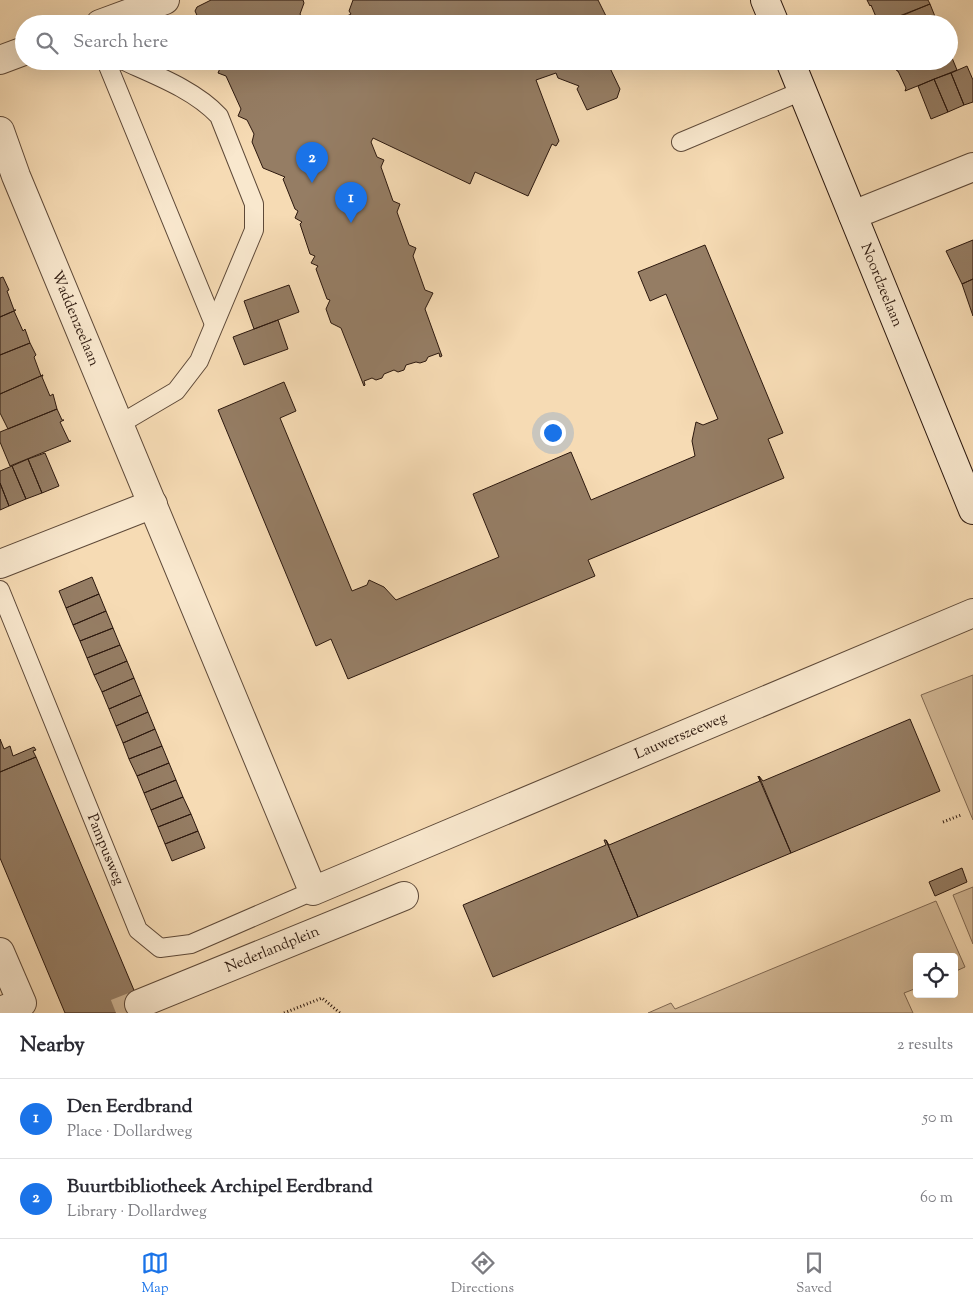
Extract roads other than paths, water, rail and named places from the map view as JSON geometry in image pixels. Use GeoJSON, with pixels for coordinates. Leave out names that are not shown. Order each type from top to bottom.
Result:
{"type":"FeatureCollection","features":[{"type":"Feature","properties":{"kind":"street"},"geometry":{"type":"LineString","coordinates":[[124,15],[165,0]]}},
{"type":"Feature","properties":{"kind":"street"},"geometry":{"type":"LineString","coordinates":[[765,0],[771,15]]}},
{"type":"Feature","properties":{"kind":"street"},"geometry":{"type":"LineString","coordinates":[[0,60],[15,54]]}},
{"type":"Feature","properties":{"kind":"street","name":"Noordzeelaan"},"geometry":{"type":"LineString","coordinates":[[794,70],[973,510]]}},
{"type":"Feature","properties":{"kind":"street","name":"Waddenzeelaan"},"geometry":{"type":"LineString","coordinates":[[0,131],[8,179],[120,424],[153,504]]}},
{"type":"Feature","properties":{"kind":"street"},"geometry":{"type":"LineString","coordinates":[[853,215],[973,167]]}},
{"type":"Feature","properties":{"kind":"street"},"geometry":{"type":"LineString","coordinates":[[0,564],[153,504],[314,891]]}},
{"type":"Feature","properties":{"kind":"street","name":"Lauwerszeeweg"},"geometry":{"type":"LineString","coordinates":[[388,859],[973,613]]}},
{"type":"Feature","properties":{"kind":"street","name":"Pampusweg"},"geometry":{"type":"LineString","coordinates":[[314,891],[388,859]]}},
{"type":"Feature","properties":{"kind":"street","name":"Nederlandplein"},"geometry":{"type":"LineString","coordinates":[[139,1004],[404,896]]}},
{"type":"Feature","properties":{"kind":"street"},"geometry":{"type":"LineString","coordinates":[[0,952],[22,1003],[0,1011]]}},
{"type":"Feature","properties":{"kind":"lane"},"geometry":{"type":"LineString","coordinates":[[110,70],[214,324]]}},
{"type":"Feature","properties":{"kind":"lane"},"geometry":{"type":"LineString","coordinates":[[120,424],[176,391],[199,361],[254,230],[254,204],[219,116],[210,106],[164,79],[144,70]]}},
{"type":"Feature","properties":{"kind":"lane"},"geometry":{"type":"LineString","coordinates":[[681,142],[802,91]]}},
{"type":"Feature","properties":{"kind":"lane","name":"Pampusweg"},"geometry":{"type":"LineString","coordinates":[[0,590],[138,930],[160,948],[191,944],[314,891]]}},
{"type":"Feature","properties":{"kind":"tunnel"},"geometry":{"type":"LineString","coordinates":[[116,1013],[139,1004]]}},
{"type":"Feature","properties":{"kind":"place","name":"Buurtbibliotheek Archipel Eerdbrand"},"geometry":{"type":"Point","coordinates":[312,183]}},
{"type":"Feature","properties":{"kind":"place","name":"Den Eerdbrand"},"geometry":{"type":"Point","coordinates":[351,223]}}]}
